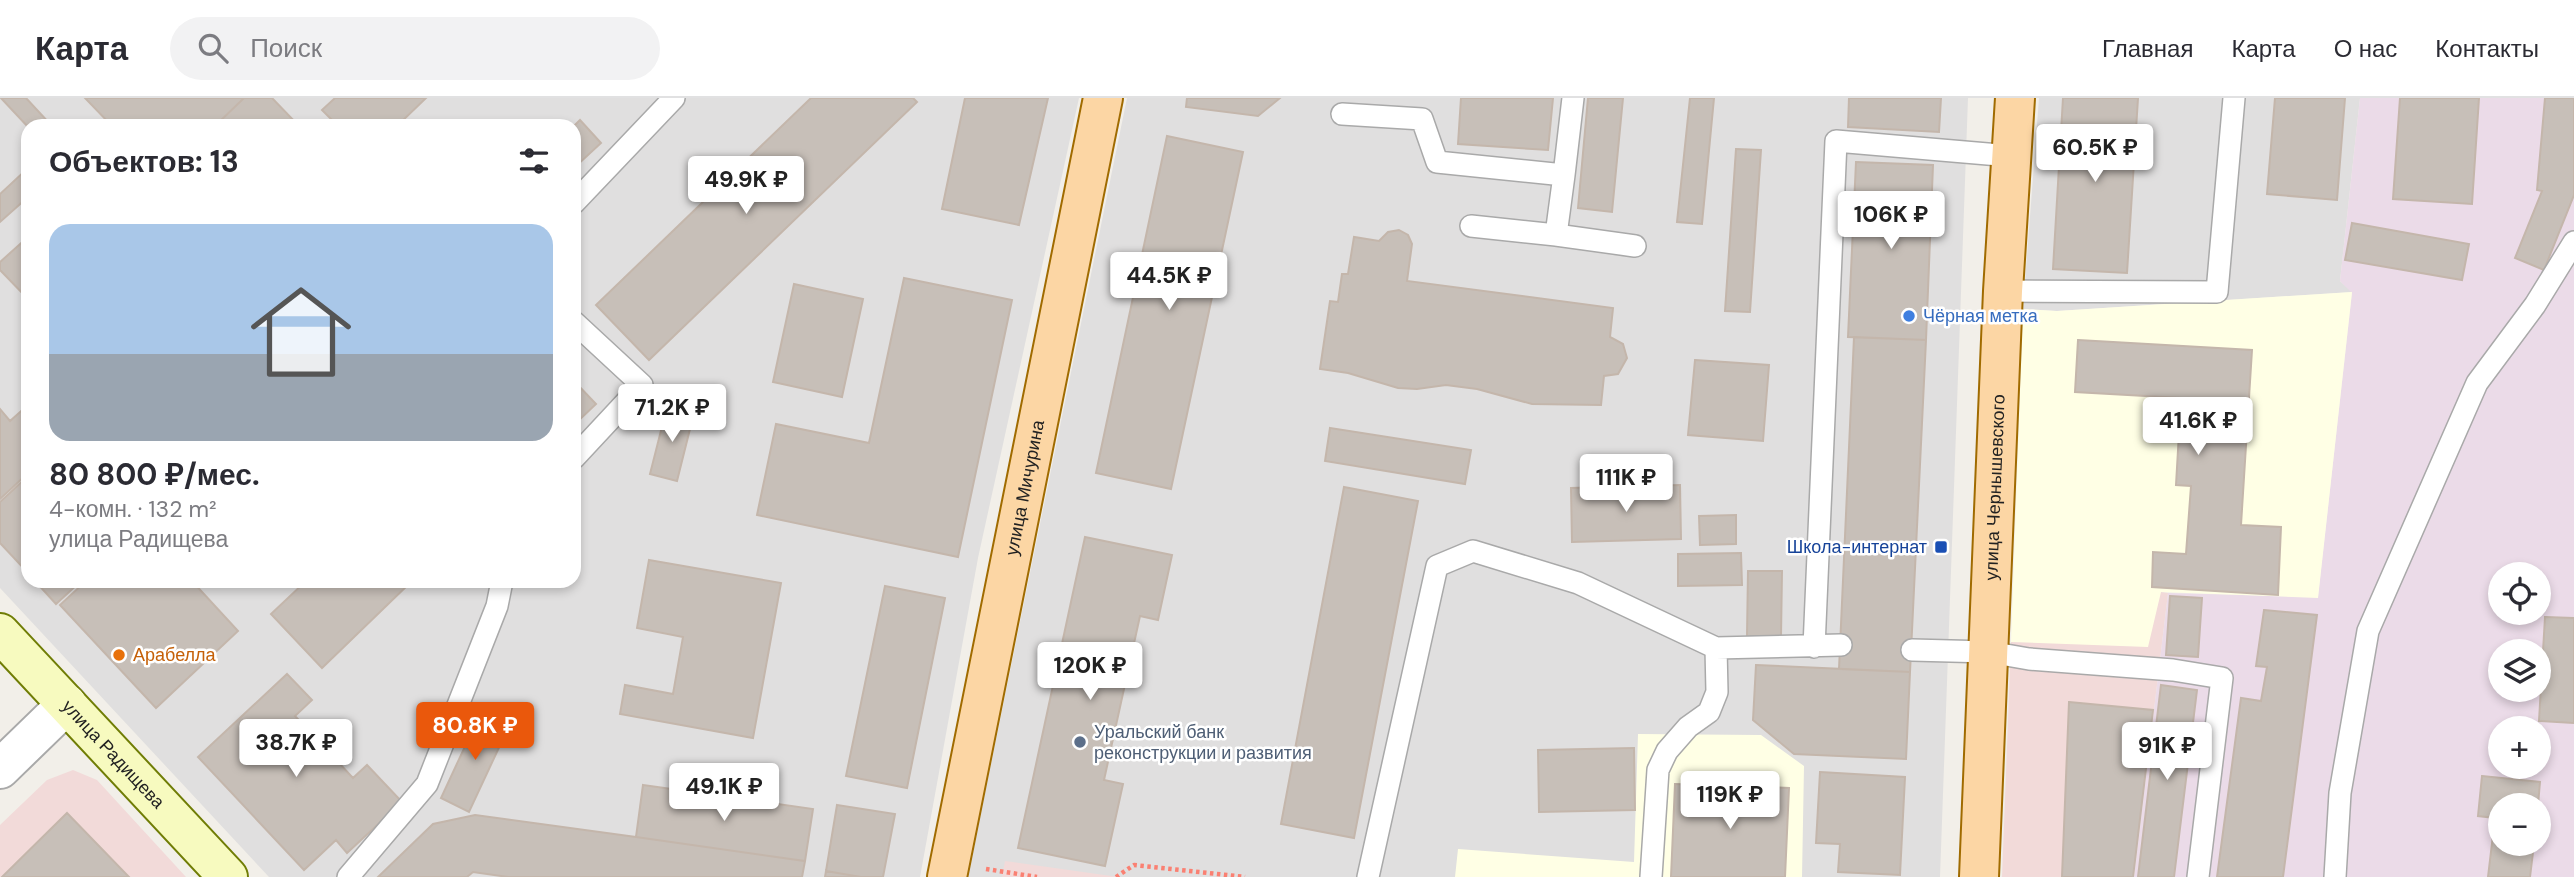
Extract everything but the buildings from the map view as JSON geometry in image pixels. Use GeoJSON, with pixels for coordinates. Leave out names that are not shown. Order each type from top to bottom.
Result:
{"type":"FeatureCollection","features":[{"type":"Feature","properties":{"kind":"main road","name":"улица Мичурина"},"geometry":{"type":"LineString","coordinates":[[949,869],[1103,98]]}},
{"type":"Feature","properties":{"kind":"main road","name":"улица Чернышевского"},"geometry":{"type":"LineString","coordinates":[[1979,877],[2003,291],[2015,98]]}},
{"type":"Feature","properties":{"kind":"street","name":"улица Радищева"},"geometry":{"type":"LineString","coordinates":[[0,633],[228,877]]}},
{"type":"Feature","properties":{"kind":"street"},"geometry":{"type":"LineString","coordinates":[[0,769],[67,705]]}},
{"type":"Feature","properties":{"kind":"lane"},"geometry":{"type":"LineString","coordinates":[[581,196],[674,98]]}},
{"type":"Feature","properties":{"kind":"lane"},"geometry":{"type":"LineString","coordinates":[[1556,235],[1573,98]]}},
{"type":"Feature","properties":{"kind":"lane"},"geometry":{"type":"LineString","coordinates":[[2003,291],[2217,292],[2234,98]]}},
{"type":"Feature","properties":{"kind":"lane"},"geometry":{"type":"LineString","coordinates":[[1342,114],[1422,119],[1437,162],[1564,175]]}},
{"type":"Feature","properties":{"kind":"lane"},"geometry":{"type":"LineString","coordinates":[[1814,647],[1836,141],[2011,156]]}},
{"type":"Feature","properties":{"kind":"lane"},"geometry":{"type":"LineString","coordinates":[[1471,226],[1635,246]]}},
{"type":"Feature","properties":{"kind":"lane"},"geometry":{"type":"LineString","coordinates":[[2335,877],[2340,793],[2368,631],[2477,383],[2535,305],[2574,242]]}},
{"type":"Feature","properties":{"kind":"lane"},"geometry":{"type":"LineString","coordinates":[[581,328],[642,385],[581,450]]}},
{"type":"Feature","properties":{"kind":"lane"},"geometry":{"type":"LineString","coordinates":[[1368,877],[1437,566],[1473,551],[1578,583],[1716,648],[1841,645]]}},
{"type":"Feature","properties":{"kind":"lane"},"geometry":{"type":"LineString","coordinates":[[348,877],[427,784],[497,606],[501,588]]}},
{"type":"Feature","properties":{"kind":"lane"},"geometry":{"type":"LineString","coordinates":[[1651,877],[1658,770],[1667,751],[1688,727],[1709,712],[1717,692],[1716,648]]}},
{"type":"Feature","properties":{"kind":"lane"},"geometry":{"type":"LineString","coordinates":[[1912,650],[1989,652],[2029,659],[2173,670],[2222,678],[2198,877]]}},
{"type":"Feature","properties":{"kind":"path"},"geometry":{"type":"LineString","coordinates":[[1116,877],[1134,865],[1245,877]]}},
{"type":"Feature","properties":{"kind":"path"},"geometry":{"type":"LineString","coordinates":[[949,869],[1037,877]]}},
{"type":"Feature","properties":{"kind":"shaded area"},"geometry":{"type":"Polygon","coordinates":[[[0,98],[1079,98],[978,558],[920,877],[269,877],[0,588],[0,98]]]}},
{"type":"Feature","properties":{"kind":"shaded area"},"geometry":{"type":"Polygon","coordinates":[[[1127,98],[1968,98],[1940,877],[968,877],[1127,98]]]}},
{"type":"Feature","properties":{"kind":"shaded area"},"geometry":{"type":"Polygon","coordinates":[[[2039,98],[2360,98],[2340,281],[2352,292],[2057,311],[2023,309],[2039,98]]]}},
{"type":"Feature","properties":{"kind":"shaded area"},"geometry":{"type":"Polygon","coordinates":[[[2360,98],[2574,98],[2574,877],[2134,877],[2168,593],[2318,597],[2352,293],[2340,281],[2360,98]]]}},
{"type":"Feature","properties":{"kind":"shaded area"},"geometry":{"type":"Polygon","coordinates":[[[2352,292],[2318,598],[2161,592],[2148,647],[2011,642],[2023,309],[2057,311],[2352,292]]]}},
{"type":"Feature","properties":{"kind":"shaded area"},"geometry":{"type":"Polygon","coordinates":[[[2161,592],[2168,593],[2134,877],[2002,877],[2011,642],[2044,642],[2161,592]]]}},
{"type":"Feature","properties":{"kind":"shaded area"},"geometry":{"type":"Polygon","coordinates":[[[1638,734],[1761,735],[1804,766],[1802,877],[1455,877],[1458,849],[1634,862],[1638,734]]]}},
{"type":"Feature","properties":{"kind":"shaded area"},"geometry":{"type":"Polygon","coordinates":[[[73,770],[97,780],[186,877],[0,877],[0,825],[47,780],[73,770]]]}},
{"type":"Feature","properties":{"kind":"shaded area"},"geometry":{"type":"Polygon","coordinates":[[[1005,861],[1118,877],[1002,877],[1005,861]]]}},
{"type":"Feature","properties":{"kind":"place","name":"Чёрная метка"},"geometry":{"type":"Point","coordinates":[1909,316]}},
{"type":"Feature","properties":{"kind":"place","name":"Школа-интернат"},"geometry":{"type":"Point","coordinates":[1941,547]}},
{"type":"Feature","properties":{"kind":"place","name":"Арабелла"},"geometry":{"type":"Point","coordinates":[119,655]}},
{"type":"Feature","properties":{"kind":"place","name":"Уральский банк реконструкции и развития"},"geometry":{"type":"Point","coordinates":[1080,742]}}]}
